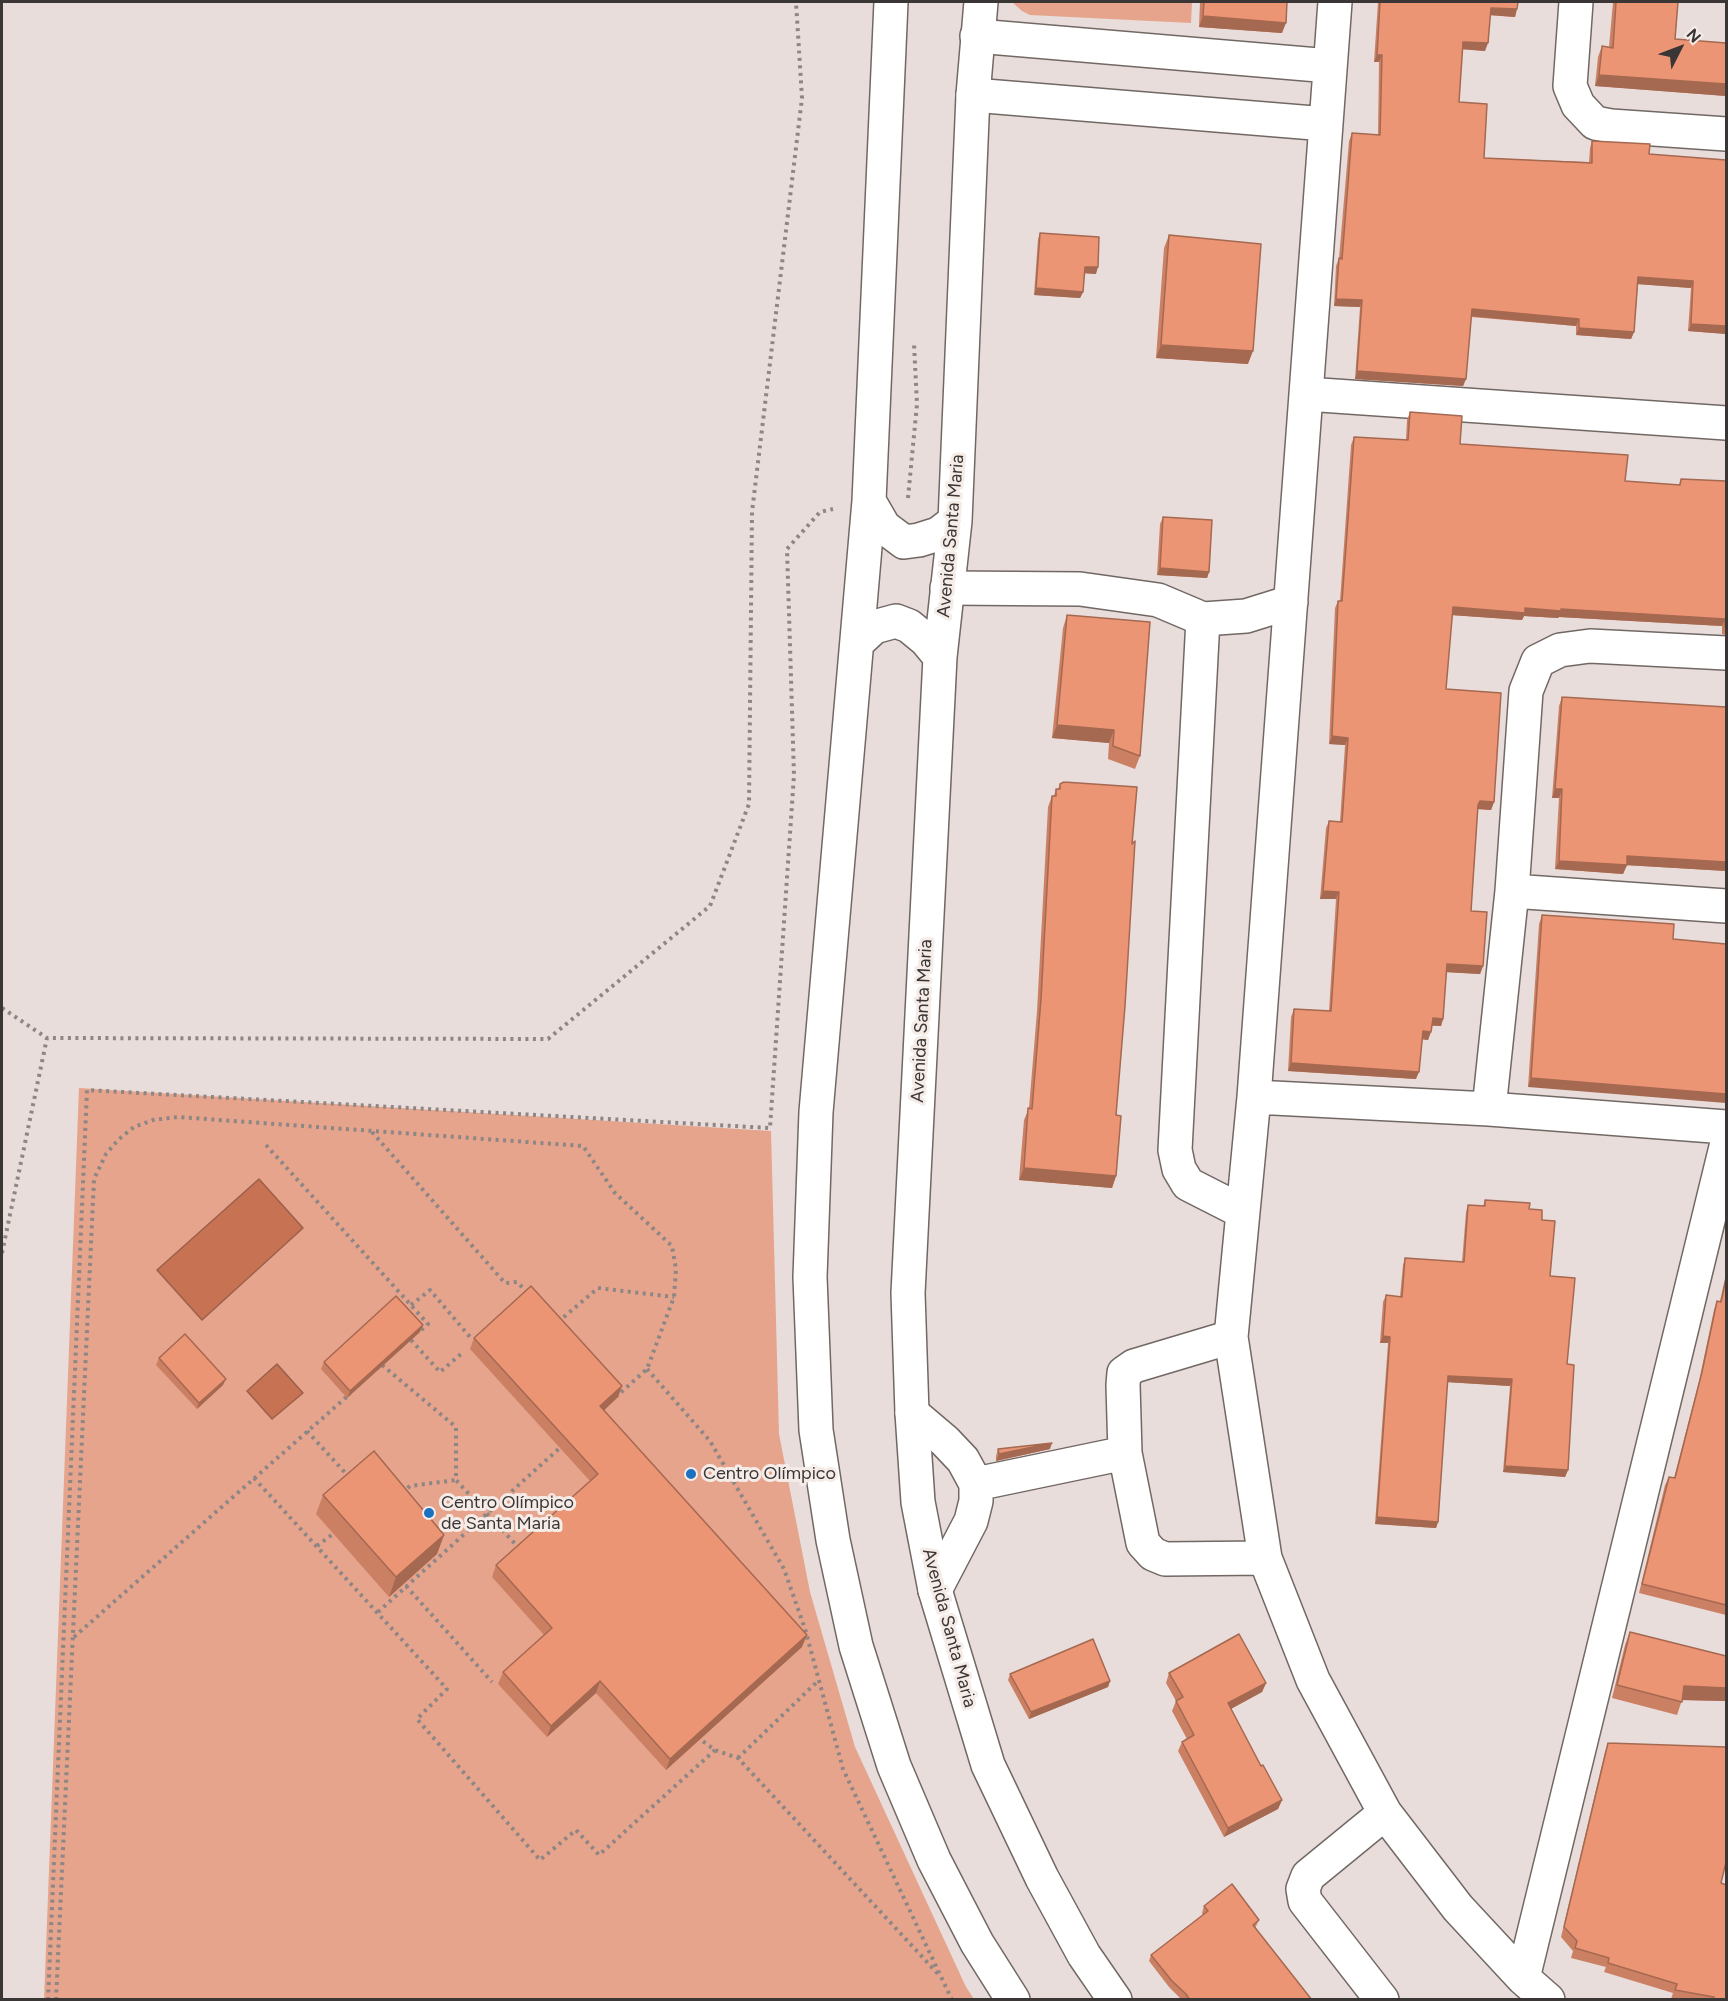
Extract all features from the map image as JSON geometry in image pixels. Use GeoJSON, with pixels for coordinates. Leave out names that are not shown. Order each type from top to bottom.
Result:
{"type":"FeatureCollection","features":[{"type":"Feature","properties":{"kind":"street"},"geometry":{"type":"LineString","coordinates":[[891,2],[869,501],[816,1112],[810,1277],[816,1430],[833,1540],[856,1646],[894,1766],[940,1870],[977,1943],[1013,2000]]}},
{"type":"Feature","properties":{"kind":"street","name":"Avenida Santa Maria"},"geometry":{"type":"LineString","coordinates":[[981,2],[973,95],[955,521],[940,657],[908,1293],[912,1413],[918,1502],[935,1590],[988,1766],[1042,1878],[1084,1956],[1115,2000]]}},
{"type":"Feature","properties":{"kind":"street"},"geometry":{"type":"LineString","coordinates":[[1335,2],[1254,1097],[1232,1337],[1265,1558],[1313,1680],[1385,1813],[1458,1908],[1523,1978],[1548,2000]]}},
{"type":"Feature","properties":{"kind":"street"},"geometry":{"type":"LineString","coordinates":[[1576,2],[1570,86],[1578,105],[1595,123],[1726,134]]}},
{"type":"Feature","properties":{"kind":"street"},"geometry":{"type":"LineString","coordinates":[[977,36],[1330,66]]}},
{"type":"Feature","properties":{"kind":"street"},"geometry":{"type":"LineString","coordinates":[[973,95],[1326,124]]}},
{"type":"Feature","properties":{"kind":"street"},"geometry":{"type":"LineString","coordinates":[[1305,394],[1726,423]]}},
{"type":"Feature","properties":{"kind":"street"},"geometry":{"type":"LineString","coordinates":[[869,501],[884,527],[904,542],[938,534],[955,521]]}},
{"type":"Feature","properties":{"kind":"street"},"geometry":{"type":"LineString","coordinates":[[947,588],[1080,590],[1158,600],[1203,619],[1246,616],[1291,602]]}},
{"type":"Feature","properties":{"kind":"street"},"geometry":{"type":"LineString","coordinates":[[1203,619],[1175,1150],[1179,1168],[1188,1184],[1243,1212]]}},
{"type":"Feature","properties":{"kind":"street"},"geometry":{"type":"LineString","coordinates":[[858,642],[874,627],[896,621],[909,626],[940,657]]}},
{"type":"Feature","properties":{"kind":"street"},"geometry":{"type":"LineString","coordinates":[[1489,1109],[1512,891],[1526,690],[1538,662],[1560,650],[1590,646],[1726,653]]}},
{"type":"Feature","properties":{"kind":"street"},"geometry":{"type":"LineString","coordinates":[[1512,891],[1726,906]]}},
{"type":"Feature","properties":{"kind":"street"},"geometry":{"type":"LineString","coordinates":[[1254,1097],[1489,1109],[1726,1127]]}},
{"type":"Feature","properties":{"kind":"street"},"geometry":{"type":"LineString","coordinates":[[1523,1978],[1726,1147]]}},
{"type":"Feature","properties":{"kind":"street"},"geometry":{"type":"LineString","coordinates":[[1232,1337],[1134,1366],[1124,1373],[1125,1453],[1143,1543],[1153,1554],[1165,1559],[1265,1558]]}},
{"type":"Feature","properties":{"kind":"street"},"geometry":{"type":"LineString","coordinates":[[912,1413],[963,1460],[976,1484],[976,1501],[971,1521],[935,1590]]}},
{"type":"Feature","properties":{"kind":"street"},"geometry":{"type":"LineString","coordinates":[[976,1484],[1125,1453]]}},
{"type":"Feature","properties":{"kind":"street"},"geometry":{"type":"LineString","coordinates":[[1382,2000],[1305,1901],[1303,1889],[1308,1876],[1385,1813]]}},
{"type":"Feature","properties":{"kind":"path"},"geometry":{"type":"LineString","coordinates":[[2,1008],[47,1038],[549,1039],[710,906],[749,804],[752,512],[802,98],[796,2]]}},
{"type":"Feature","properties":{"kind":"path"},"geometry":{"type":"LineString","coordinates":[[48,2000],[87,1090],[770,1128],[794,775],[787,549],[820,512],[869,501]]}},
{"type":"Feature","properties":{"kind":"path"},"geometry":{"type":"LineString","coordinates":[[2,1253],[47,1038]]}},
{"type":"Feature","properties":{"kind":"path"},"geometry":{"type":"LineString","coordinates":[[56,2000],[94,1179],[106,1154],[118,1140],[134,1127],[153,1120],[178,1117],[583,1146],[615,1193],[672,1246],[676,1269],[674,1297],[647,1369],[610,1402]]}},
{"type":"Feature","properties":{"kind":"path"},"geometry":{"type":"LineString","coordinates":[[371,1132],[505,1283],[517,1282],[532,1299]]}},
{"type":"Feature","properties":{"kind":"path"},"geometry":{"type":"LineString","coordinates":[[266,1145],[428,1324],[404,1346]]}},
{"type":"Feature","properties":{"kind":"path"},"geometry":{"type":"LineString","coordinates":[[556,1324],[598,1288],[674,1297]]}},
{"type":"Feature","properties":{"kind":"path"},"geometry":{"type":"LineString","coordinates":[[411,1305],[430,1290],[471,1337]]}},
{"type":"Feature","properties":{"kind":"path"},"geometry":{"type":"LineString","coordinates":[[411,1340],[440,1372],[461,1354]]}},
{"type":"Feature","properties":{"kind":"path"},"geometry":{"type":"LineString","coordinates":[[373,1372],[389,1359]]}},
{"type":"Feature","properties":{"kind":"path"},"geometry":{"type":"LineString","coordinates":[[382,1365],[456,1427],[456,1480],[519,1548]]}},
{"type":"Feature","properties":{"kind":"path"},"geometry":{"type":"LineString","coordinates":[[647,1369],[710,1441],[784,1569],[805,1629],[843,1769],[952,2000]]}},
{"type":"Feature","properties":{"kind":"path"},"geometry":{"type":"LineString","coordinates":[[611,1385],[619,1394]]}},
{"type":"Feature","properties":{"kind":"path"},"geometry":{"type":"LineString","coordinates":[[74,1638],[357,1387]]}},
{"type":"Feature","properties":{"kind":"path"},"geometry":{"type":"LineString","coordinates":[[307,1431],[354,1483]]}},
{"type":"Feature","properties":{"kind":"path"},"geometry":{"type":"LineString","coordinates":[[378,1612],[566,1442]]}},
{"type":"Feature","properties":{"kind":"path"},"geometry":{"type":"LineString","coordinates":[[254,1478],[447,1689],[417,1719],[540,1860],[576,1830],[599,1855],[715,1750]]}},
{"type":"Feature","properties":{"kind":"path"},"geometry":{"type":"LineString","coordinates":[[394,1500],[410,1486],[456,1480]]}},
{"type":"Feature","properties":{"kind":"path"},"geometry":{"type":"LineString","coordinates":[[317,1546],[332,1533],[341,1530]]}},
{"type":"Feature","properties":{"kind":"path"},"geometry":{"type":"LineString","coordinates":[[439,1544],[446,1551]]}},
{"type":"Feature","properties":{"kind":"path"},"geometry":{"type":"LineString","coordinates":[[406,1586],[492,1682]]}},
{"type":"Feature","properties":{"kind":"path"},"geometry":{"type":"LineString","coordinates":[[738,1758],[819,1680]]}},
{"type":"Feature","properties":{"kind":"path"},"geometry":{"type":"LineString","coordinates":[[691,1733],[715,1750],[738,1758],[942,1978]]}},
{"type":"Feature","properties":{"kind":"shaded area"},"geometry":{"type":"Polygon","coordinates":[[[1012,2],[1192,2],[1191,23],[1030,15],[1012,2]]]}},
{"type":"Feature","properties":{"kind":"shaded area","name":"Centro Olímpico de Santa Maria"},"geometry":{"type":"Polygon","coordinates":[[[79,1088],[771,1131],[779,1434],[810,1592],[855,1747],[966,1987],[974,1999],[44,2000],[79,1088]]]}},
{"type":"Feature","properties":{"kind":"shaded area"},"geometry":{"type":"Polygon","coordinates":[[[259,1179],[303,1228],[202,1320],[157,1270],[259,1179]]]}},
{"type":"Feature","properties":{"kind":"shaded area"},"geometry":{"type":"Polygon","coordinates":[[[277,1364],[303,1393],[272,1419],[247,1391],[277,1364]]]}},
{"type":"Feature","properties":{"kind":"building"},"geometry":{"type":"Polygon","coordinates":[[[1204,2],[1287,2],[1286,23],[1203,16],[1204,2]]]}},
{"type":"Feature","properties":{"kind":"building"},"geometry":{"type":"Polygon","coordinates":[[[1380,2],[1518,2],[1517,9],[1491,8],[1488,43],[1463,42],[1459,102],[1487,104],[1484,158],[1592,163],[1592,141],[1650,144],[1649,154],[1726,160],[1726,326],[1691,324],[1693,281],[1638,277],[1634,332],[1579,328],[1579,319],[1472,309],[1466,379],[1357,371],[1362,300],[1336,299],[1339,258],[1342,259],[1352,133],[1380,135],[1382,55],[1377,55],[1380,2]]]}},
{"type":"Feature","properties":{"kind":"building"},"geometry":{"type":"Polygon","coordinates":[[[1616,2],[1678,2],[1675,39],[1726,43],[1726,84],[1599,75],[1602,46],[1613,48],[1616,2]]]}},
{"type":"Feature","properties":{"kind":"building"},"geometry":{"type":"Polygon","coordinates":[[[1040,233],[1099,237],[1098,267],[1085,267],[1083,292],[1036,288],[1040,233]]]}},
{"type":"Feature","properties":{"kind":"building"},"geometry":{"type":"Polygon","coordinates":[[[1169,235],[1261,244],[1253,351],[1161,345],[1169,235]]]}},
{"type":"Feature","properties":{"kind":"building"},"geometry":{"type":"Polygon","coordinates":[[[1410,412],[1462,416],[1460,444],[1628,455],[1625,481],[1680,485],[1681,479],[1726,481],[1726,627],[1725,619],[1561,609],[1561,611],[1525,608],[1525,613],[1453,607],[1446,689],[1501,693],[1494,802],[1480,801],[1478,805],[1471,911],[1487,912],[1483,966],[1447,964],[1443,1019],[1433,1018],[1431,1032],[1423,1031],[1419,1072],[1291,1063],[1294,1009],[1331,1011],[1339,892],[1323,891],[1329,821],[1342,822],[1348,738],[1332,736],[1338,601],[1342,601],[1354,437],[1408,440],[1410,412]]]}},
{"type":"Feature","properties":{"kind":"building"},"geometry":{"type":"Polygon","coordinates":[[[1163,517],[1212,520],[1209,572],[1160,568],[1163,517]]]}},
{"type":"Feature","properties":{"kind":"building"},"geometry":{"type":"Polygon","coordinates":[[[1067,615],[1150,622],[1140,756],[1113,746],[1114,730],[1057,725],[1067,615]]]}},
{"type":"Feature","properties":{"kind":"building"},"geometry":{"type":"Polygon","coordinates":[[[1562,697],[1726,707],[1726,862],[1627,856],[1627,865],[1559,861],[1562,789],[1555,789],[1562,697]]]}},
{"type":"Feature","properties":{"kind":"building"},"geometry":{"type":"Polygon","coordinates":[[[1064,782],[1137,787],[1132,844],[1135,841],[1125,1006],[1116,1115],[1121,1116],[1116,1176],[1024,1168],[1028,1108],[1032,1109],[1041,999],[1052,796],[1056,796],[1056,789],[1060,789],[1060,784],[1064,782]]]}},
{"type":"Feature","properties":{"kind":"building"},"geometry":{"type":"Polygon","coordinates":[[[1542,915],[1674,924],[1673,939],[1726,944],[1726,1094],[1531,1078],[1542,915]]]}},
{"type":"Feature","properties":{"kind":"building"},"geometry":{"type":"Polygon","coordinates":[[[1485,1200],[1530,1203],[1529,1209],[1542,1210],[1542,1220],[1555,1221],[1550,1276],[1575,1278],[1567,1364],[1574,1365],[1568,1470],[1505,1466],[1512,1379],[1448,1376],[1438,1522],[1377,1517],[1390,1337],[1383,1336],[1386,1295],[1402,1297],[1405,1258],[1464,1262],[1468,1205],[1485,1206],[1485,1200]]]}},
{"type":"Feature","properties":{"kind":"building"},"geometry":{"type":"Polygon","coordinates":[[[1726,1279],[1726,1605],[1642,1584],[1669,1477],[1675,1478],[1717,1301],[1721,1302],[1726,1279]]]}},
{"type":"Feature","properties":{"kind":"building"},"geometry":{"type":"Polygon","coordinates":[[[531,1286],[622,1386],[600,1406],[807,1635],[670,1759],[600,1681],[551,1726],[503,1672],[552,1628],[496,1565],[598,1474],[474,1338],[531,1286]]]}},
{"type":"Feature","properties":{"kind":"building"},"geometry":{"type":"Polygon","coordinates":[[[396,1296],[423,1325],[350,1391],[324,1362],[396,1296]]]}},
{"type":"Feature","properties":{"kind":"building"},"geometry":{"type":"Polygon","coordinates":[[[185,1334],[226,1379],[199,1403],[159,1358],[185,1334]]]}},
{"type":"Feature","properties":{"kind":"building"},"geometry":{"type":"Polygon","coordinates":[[[1052,1443],[999,1454],[998,1449],[1052,1443]]]}},
{"type":"Feature","properties":{"kind":"building"},"geometry":{"type":"Polygon","coordinates":[[[374,1451],[444,1535],[396,1577],[323,1495],[374,1451]]]}},
{"type":"Feature","properties":{"kind":"building"},"geometry":{"type":"Polygon","coordinates":[[[1630,1632],[1726,1656],[1726,1688],[1684,1686],[1682,1702],[1617,1685],[1630,1632]]]}},
{"type":"Feature","properties":{"kind":"building"},"geometry":{"type":"Polygon","coordinates":[[[1239,1634],[1266,1683],[1228,1703],[1261,1766],[1263,1765],[1282,1800],[1228,1828],[1182,1742],[1194,1735],[1176,1701],[1183,1697],[1169,1673],[1239,1634]]]}},
{"type":"Feature","properties":{"kind":"building"},"geometry":{"type":"Polygon","coordinates":[[[1093,1639],[1110,1681],[1031,1712],[1010,1674],[1093,1639]]]}},
{"type":"Feature","properties":{"kind":"building"},"geometry":{"type":"Polygon","coordinates":[[[1608,1743],[1726,1747],[1726,1862],[1721,1883],[1726,1885],[1726,2000],[1714,2000],[1714,1997],[1675,1990],[1677,1984],[1608,1963],[1609,1958],[1575,1948],[1577,1941],[1564,1927],[1608,1743]]]}},
{"type":"Feature","properties":{"kind":"building"},"geometry":{"type":"Polygon","coordinates":[[[1232,1884],[1259,1920],[1253,1925],[1312,2000],[1190,2000],[1151,1955],[1208,1911],[1204,1906],[1232,1884]]]}},
{"type":"Feature","properties":{"kind":"place","name":"Centro Olímpico"},"geometry":{"type":"Point","coordinates":[691,1474]}},
{"type":"Feature","properties":{"kind":"place","name":"Centro Olímpico de Santa Maria"},"geometry":{"type":"Point","coordinates":[429,1513]}}]}
